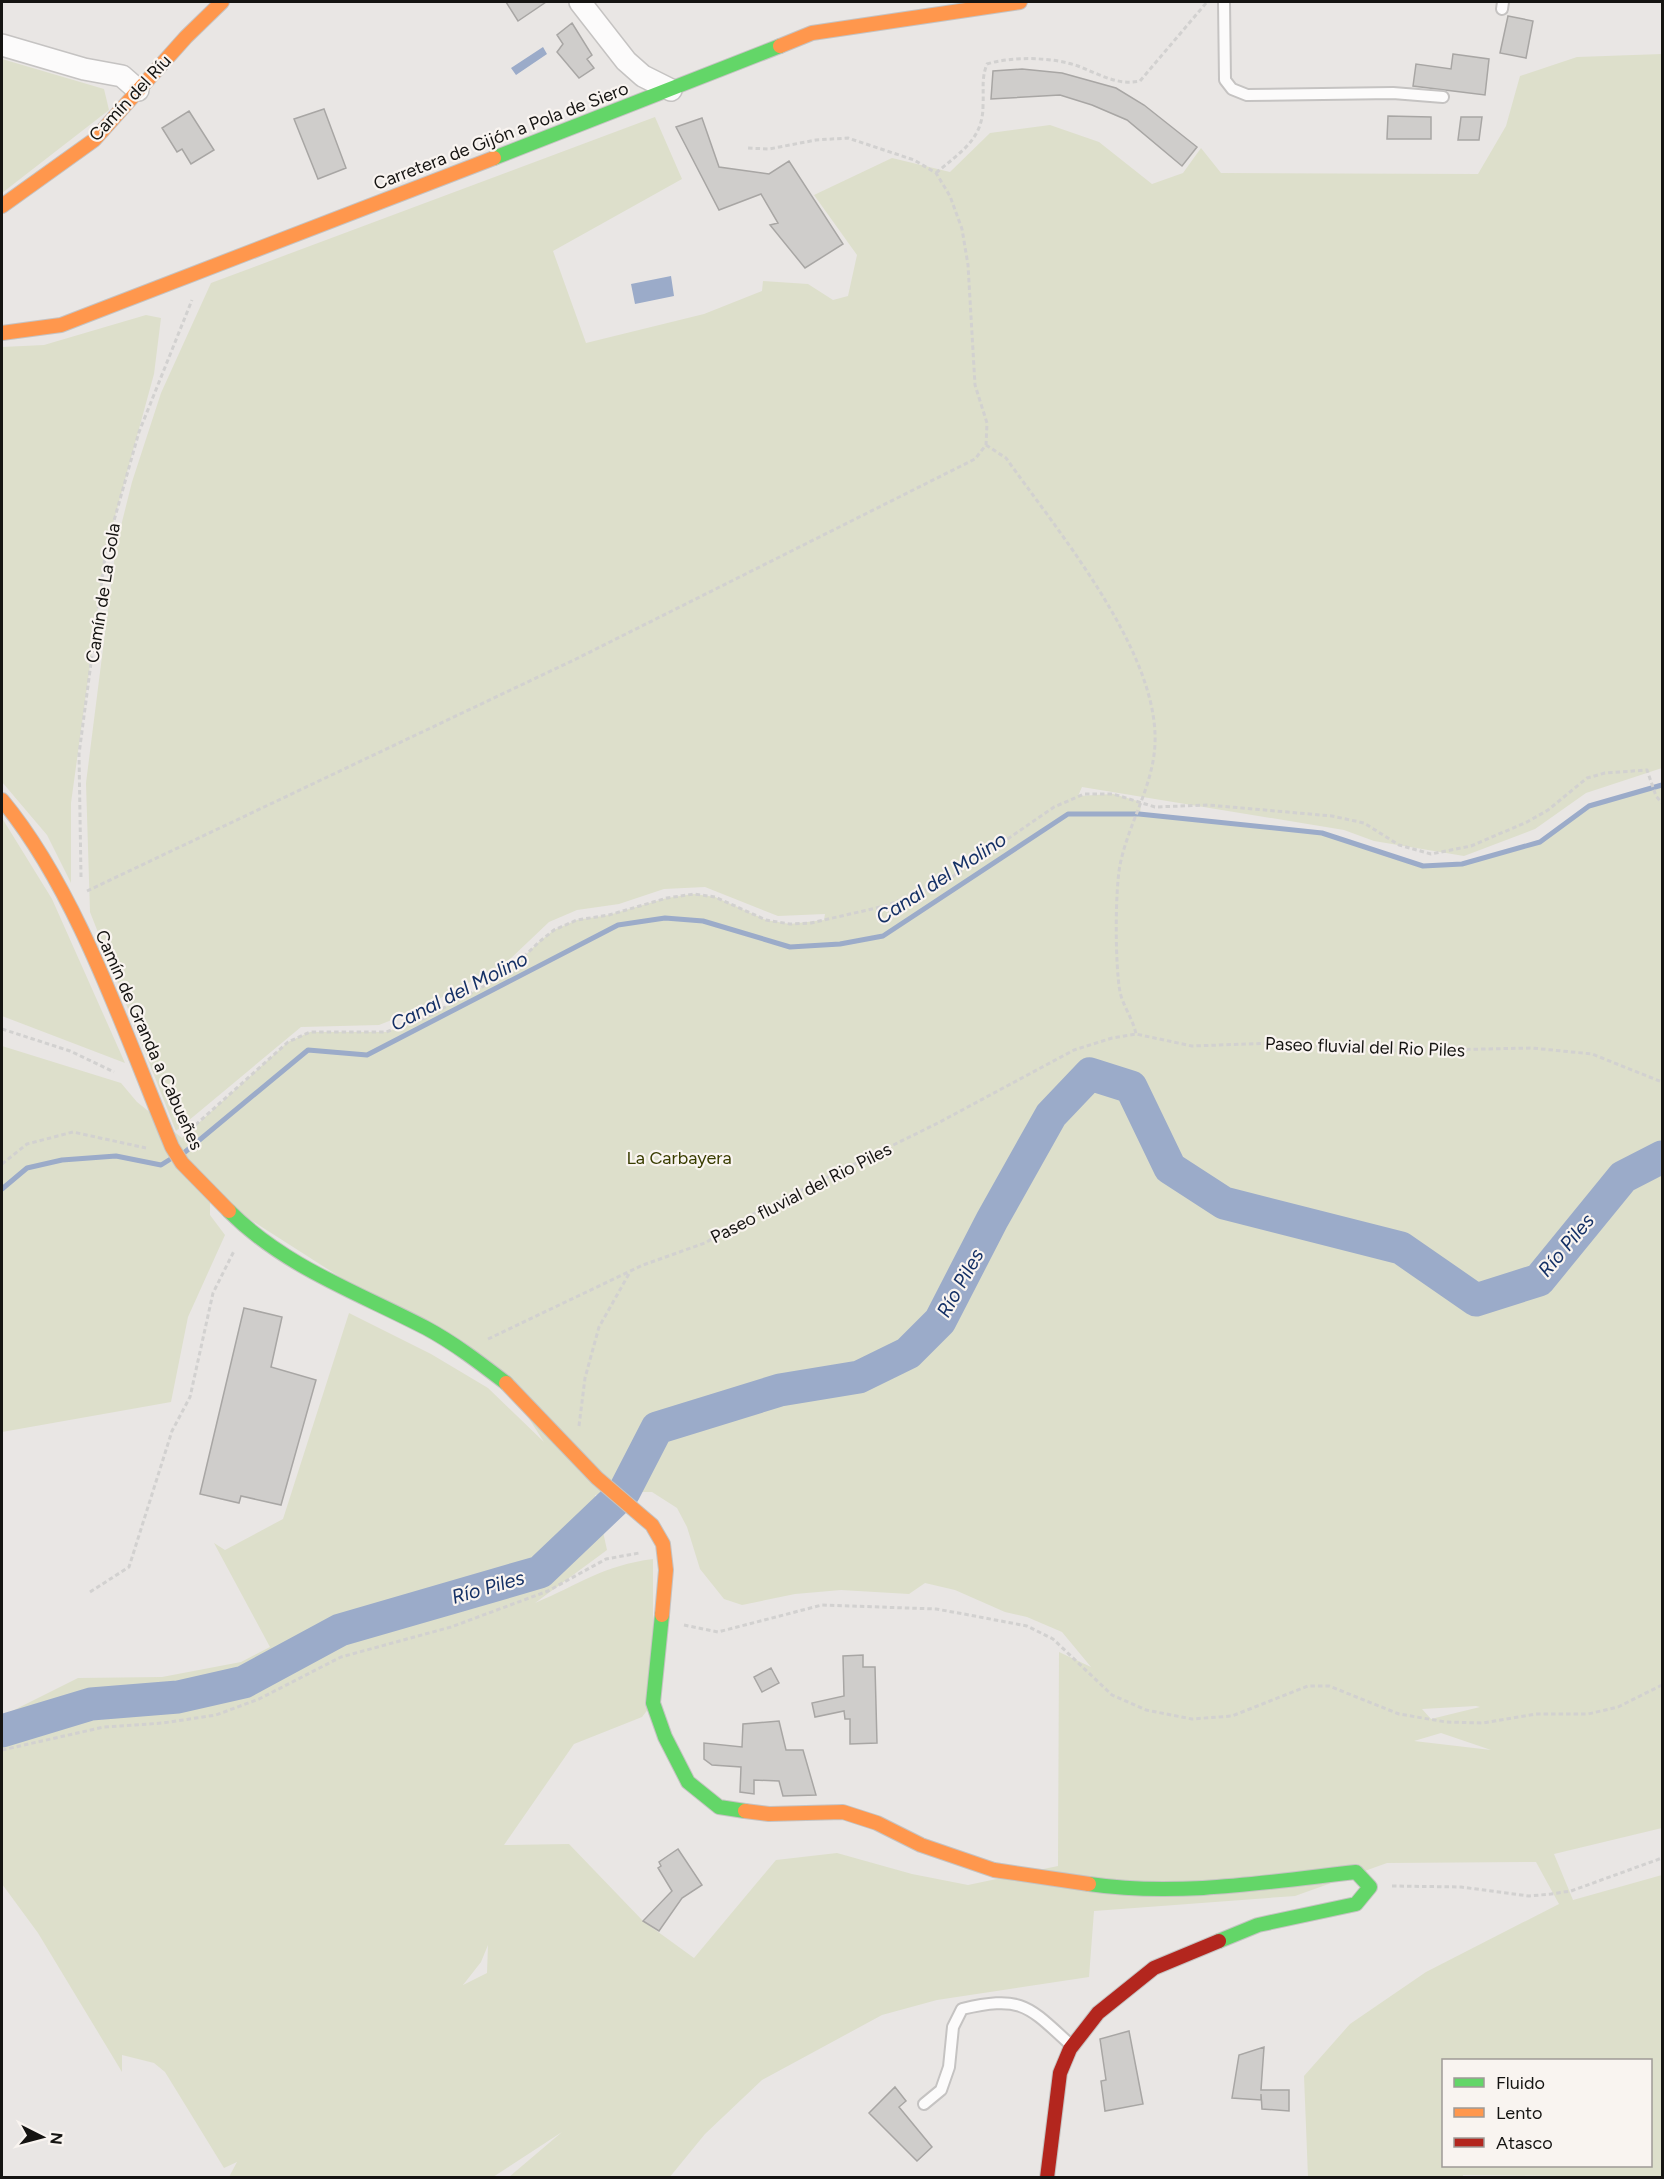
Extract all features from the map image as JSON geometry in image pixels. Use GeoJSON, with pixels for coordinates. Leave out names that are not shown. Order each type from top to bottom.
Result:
{"type":"FeatureCollection","features":[{"type":"Feature","properties":{"kind":"street","name":"Camín del Ríu"},"geometry":{"type":"LineString","coordinates":[[2,206],[94,140],[222,2]]}},
{"type":"Feature","properties":{"kind":"street"},"geometry":{"type":"LineString","coordinates":[[580,2],[626,61],[643,76],[671,90]]}},
{"type":"Feature","properties":{"kind":"street","name":"Carretera de Gijón a Pola de Siero"},"geometry":{"type":"LineString","coordinates":[[2,333],[61,325],[671,90],[812,33],[1020,2]]}},
{"type":"Feature","properties":{"kind":"street"},"geometry":{"type":"LineString","coordinates":[[2,45],[84,69],[122,76],[138,90]]}},
{"type":"Feature","properties":{"kind":"street","name":"Camín de Granda a Cabueñes"},"geometry":{"type":"LineString","coordinates":[[2,800],[25,827],[81,930],[110,993],[141,1073],[177,1154],[246,1228],[304,1269],[427,1329],[470,1356],[506,1383],[597,1478],[652,1525],[663,1544]]}},
{"type":"Feature","properties":{"kind":"street"},"geometry":{"type":"LineString","coordinates":[[663,1544],[666,1570],[652,1703],[665,1737],[688,1782],[718,1807],[769,1814],[843,1812],[877,1823],[921,1845],[994,1870],[1130,1890],[1226,1886],[1336,1872],[1356,1872],[1370,1887],[1356,1904],[1258,1925],[1154,1968],[1098,2013],[1072,2046],[1060,2073],[1047,2178]]}},
{"type":"Feature","properties":{"kind":"lane"},"geometry":{"type":"LineString","coordinates":[[1224,2],[1225,80],[1232,89],[1247,95],[1393,93],[1443,97]]}},
{"type":"Feature","properties":{"kind":"lane"},"geometry":{"type":"LineString","coordinates":[[924,2104],[941,2090],[949,2067],[953,2027],[962,2009],[996,2001],[1024,2006],[1072,2046]]}},
{"type":"Feature","properties":{"kind":"path"},"geometry":{"type":"LineString","coordinates":[[936,173],[969,144],[982,127],[982,78],[987,64],[1000,60],[1051,61],[1076,66],[1127,84],[1140,81],[1207,2]]}},
{"type":"Feature","properties":{"kind":"path"},"geometry":{"type":"LineString","coordinates":[[80,894],[586,653],[975,459],[986,445],[987,423],[975,385],[968,265],[962,229],[950,196],[936,173],[914,160],[848,138],[816,140],[769,149],[747,148]]}},
{"type":"Feature","properties":{"kind":"path","name":"Camín de La Gola"},"geometry":{"type":"LineString","coordinates":[[81,883],[78,754],[106,549],[139,432],[202,271]]}},
{"type":"Feature","properties":{"kind":"path"},"geometry":{"type":"LineString","coordinates":[[986,445],[1006,458],[1102,592],[1131,648],[1147,693],[1155,732],[1154,763],[1120,865],[1117,930],[1120,993],[1133,1019],[1136,1034]]}},
{"type":"Feature","properties":{"kind":"path"},"geometry":{"type":"LineString","coordinates":[[2,1164],[27,1144],[73,1132],[177,1154],[288,1042],[310,1032],[386,1032],[425,1018],[506,974],[538,942],[554,930],[577,920],[609,915],[667,898],[694,894],[715,897],[766,920],[790,924],[811,923],[885,906],[942,885],[1054,807],[1084,794],[1113,794],[1155,807],[1208,805],[1332,816],[1364,823],[1399,845],[1431,854],[1471,846],[1527,822],[1548,810],[1587,778],[1642,768],[1647,770],[1656,796],[1662,803]]}},
{"type":"Feature","properties":{"kind":"path"},"geometry":{"type":"LineString","coordinates":[[2,1029],[70,1051],[128,1077],[141,1073]]}},
{"type":"Feature","properties":{"kind":"path","name":"Paseo fluvial del Rio Piles"},"geometry":{"type":"LineString","coordinates":[[470,1356],[479,1344],[631,1271],[705,1243],[751,1215],[938,1123],[1074,1050],[1112,1038],[1136,1034],[1192,1046],[1275,1043],[1389,1051],[1532,1048],[1592,1054],[1662,1083]]}},
{"type":"Feature","properties":{"kind":"path"},"geometry":{"type":"LineString","coordinates":[[90,1592],[129,1568],[172,1431],[190,1397],[213,1293],[246,1228]]}},
{"type":"Feature","properties":{"kind":"path"},"geometry":{"type":"LineString","coordinates":[[572,1453],[580,1424],[585,1378],[599,1327],[631,1271]]}},
{"type":"Feature","properties":{"kind":"path"},"geometry":{"type":"LineString","coordinates":[[2,1750],[104,1727],[163,1723],[216,1715],[259,1699],[341,1657],[451,1627],[548,1592],[606,1559],[644,1552],[663,1544]]}},
{"type":"Feature","properties":{"kind":"path"},"geometry":{"type":"LineString","coordinates":[[662,1621],[718,1632],[822,1605],[936,1610],[964,1614],[1027,1626],[1053,1639],[1112,1695],[1146,1710],[1192,1719],[1233,1716],[1308,1686],[1329,1686],[1399,1714],[1446,1722],[1484,1723],[1536,1714],[1588,1714],[1618,1707],[1662,1684]]}},
{"type":"Feature","properties":{"kind":"path"},"geometry":{"type":"LineString","coordinates":[[1370,1887],[1436,1886],[1506,1895],[1540,1895],[1571,1891],[1662,1858]]}},
{"type":"Feature","properties":{"kind":"green space","name":"La Carbayera"},"geometry":{"type":"Polygon","coordinates":[[[1662,54],[1662,768],[1586,793],[1535,829],[1464,856],[1374,841],[1344,830],[1082,787],[1078,796],[1113,794],[1141,802],[1140,814],[1322,833],[1424,866],[1462,864],[1540,842],[1589,806],[1662,785],[1662,1828],[1554,1854],[1573,1900],[1662,1875],[1662,2177],[1463,2175],[1463,2178],[1308,2177],[1304,2076],[1350,2024],[1426,1972],[1559,1904],[1536,1862],[1387,1863],[1295,1896],[1094,1911],[1089,1977],[937,2000],[882,2015],[762,2080],[705,2134],[669,2178],[509,2177],[562,2132],[493,2177],[229,2177],[237,2162],[224,2168],[165,2072],[154,2063],[122,2055],[122,2072],[38,1933],[2,1884],[2,1716],[78,1678],[162,1677],[241,1662],[270,1647],[214,1543],[225,1550],[283,1519],[349,1313],[431,1354],[488,1388],[544,1442],[506,1383],[210,1194],[210,1215],[225,1235],[188,1317],[171,1402],[2,1432],[2,1046],[121,1083],[137,1102],[182,1138],[288,1042],[310,1032],[386,1032],[425,1018],[506,974],[554,930],[577,920],[609,915],[667,898],[694,894],[715,897],[766,920],[790,924],[824,920],[825,914],[778,916],[705,887],[664,889],[619,904],[577,910],[549,922],[507,962],[422,1008],[379,1025],[301,1027],[176,1131],[90,912],[86,783],[116,546],[132,482],[161,393],[211,283],[655,117],[682,179],[553,251],[586,343],[704,314],[762,291],[763,281],[808,284],[833,300],[848,296],[857,255],[814,195],[892,158],[950,172],[990,133],[1050,125],[1099,142],[1152,184],[1183,173],[1201,148],[1221,173],[1478,174],[1506,126],[1520,76],[1577,57],[1662,54]],[[652,1492],[595,1495],[607,1550],[535,1603],[605,1571],[653,1559],[653,1703],[642,1717],[574,1744],[504,1845],[569,1844],[643,1921],[694,1958],[776,1860],[837,1853],[912,1874],[968,1885],[1058,1866],[1059,1652],[1091,1667],[1062,1632],[1027,1617],[1005,1612],[955,1590],[925,1583],[909,1594],[841,1590],[795,1594],[742,1605],[724,1599],[700,1569],[687,1527],[677,1508],[652,1492]],[[1480,1707],[1422,1709],[1431,1719],[1480,1707]],[[1441,1733],[1414,1741],[1491,1750],[1441,1733]],[[488,1945],[481,1962],[463,1985],[487,1973],[488,1945]]]}},
{"type":"Feature","properties":{"kind":"green space"},"geometry":{"type":"Polygon","coordinates":[[[2,59],[104,89],[109,110],[2,193],[2,59]]]}},
{"type":"Feature","properties":{"kind":"green space"},"geometry":{"type":"Polygon","coordinates":[[[146,315],[161,318],[154,374],[106,549],[71,803],[71,883],[47,835],[2,782],[2,347],[44,345],[146,315]]]}},
{"type":"Feature","properties":{"kind":"green space"},"geometry":{"type":"Polygon","coordinates":[[[2,818],[52,899],[125,1063],[2,1016],[2,818]]]}},
{"type":"Feature","properties":{"kind":"water"},"geometry":{"type":"Polygon","coordinates":[[[543,47],[547,54],[516,75],[511,68],[543,47]]]}},
{"type":"Feature","properties":{"kind":"water"},"geometry":{"type":"Polygon","coordinates":[[[671,276],[674,296],[635,304],[631,284],[671,276]]]}},
{"type":"Feature","properties":{"kind":"building"},"geometry":{"type":"Polygon","coordinates":[[[506,2],[546,2],[518,21],[506,2]]]}},
{"type":"Feature","properties":{"kind":"building"},"geometry":{"type":"Polygon","coordinates":[[[1508,16],[1533,21],[1526,58],[1500,53],[1508,16]]]}},
{"type":"Feature","properties":{"kind":"building"},"geometry":{"type":"Polygon","coordinates":[[[572,23],[592,55],[587,59],[594,68],[579,78],[557,52],[563,44],[557,35],[572,23]]]}},
{"type":"Feature","properties":{"kind":"building"},"geometry":{"type":"Polygon","coordinates":[[[1453,54],[1489,59],[1485,95],[1413,86],[1416,64],[1451,69],[1453,54]]]}},
{"type":"Feature","properties":{"kind":"building"},"geometry":{"type":"Polygon","coordinates":[[[1022,69],[1062,73],[1116,88],[1144,105],[1197,147],[1182,166],[1127,120],[1092,105],[1060,95],[991,99],[993,71],[1022,69]]]}},
{"type":"Feature","properties":{"kind":"building"},"geometry":{"type":"Polygon","coordinates":[[[324,109],[346,168],[318,179],[294,119],[324,109]]]}},
{"type":"Feature","properties":{"kind":"building"},"geometry":{"type":"Polygon","coordinates":[[[189,111],[214,150],[191,164],[182,149],[177,152],[162,128],[189,111]]]}},
{"type":"Feature","properties":{"kind":"building"},"geometry":{"type":"Polygon","coordinates":[[[1388,116],[1431,117],[1431,139],[1387,139],[1388,116]]]}},
{"type":"Feature","properties":{"kind":"building"},"geometry":{"type":"Polygon","coordinates":[[[1461,117],[1482,117],[1479,140],[1458,140],[1461,117]]]}},
{"type":"Feature","properties":{"kind":"building"},"geometry":{"type":"Polygon","coordinates":[[[702,118],[719,167],[769,174],[789,161],[843,244],[805,268],[770,225],[778,223],[761,194],[719,210],[676,127],[702,118]]]}},
{"type":"Feature","properties":{"kind":"building"},"geometry":{"type":"Polygon","coordinates":[[[244,1308],[282,1317],[271,1367],[316,1380],[281,1505],[241,1496],[239,1503],[200,1494],[244,1308]]]}},
{"type":"Feature","properties":{"kind":"building"},"geometry":{"type":"Polygon","coordinates":[[[863,1655],[863,1667],[875,1667],[877,1743],[850,1744],[850,1719],[845,1719],[844,1711],[815,1717],[812,1703],[844,1696],[843,1656],[863,1655]]]}},
{"type":"Feature","properties":{"kind":"building"},"geometry":{"type":"Polygon","coordinates":[[[771,1668],[779,1683],[762,1692],[754,1677],[771,1668]]]}},
{"type":"Feature","properties":{"kind":"building"},"geometry":{"type":"Polygon","coordinates":[[[779,1721],[786,1750],[803,1750],[816,1795],[783,1796],[779,1781],[754,1780],[754,1794],[740,1792],[741,1767],[712,1765],[704,1759],[704,1743],[742,1747],[743,1724],[779,1721]]]}},
{"type":"Feature","properties":{"kind":"building"},"geometry":{"type":"Polygon","coordinates":[[[678,1849],[702,1885],[682,1898],[659,1931],[643,1921],[672,1891],[658,1868],[661,1866],[659,1862],[678,1849]]]}},
{"type":"Feature","properties":{"kind":"building"},"geometry":{"type":"Polygon","coordinates":[[[1129,2031],[1143,2104],[1105,2111],[1101,2081],[1106,2080],[1100,2039],[1129,2031]]]}},
{"type":"Feature","properties":{"kind":"building"},"geometry":{"type":"Polygon","coordinates":[[[1264,2047],[1261,2090],[1289,2090],[1289,2111],[1262,2109],[1261,2094],[1261,2100],[1232,2098],[1239,2055],[1264,2047]]]}},
{"type":"Feature","properties":{"kind":"building"},"geometry":{"type":"Polygon","coordinates":[[[895,2087],[906,2101],[899,2107],[932,2147],[917,2161],[869,2113],[895,2087]]]}},
{"type":"Feature","properties":{"kind":"waterway","name":"Canal del Molino"},"geometry":{"type":"LineString","coordinates":[[185,1152],[308,1050],[367,1055],[618,925],[665,918],[703,921],[790,947],[840,944],[883,936],[1068,814],[1139,814],[1322,833],[1423,866],[1462,864],[1540,842],[1589,806],[1662,785]]}},
{"type":"Feature","properties":{"kind":"waterway","name":"Río Piles"},"geometry":{"type":"LineString","coordinates":[[2,1731],[91,1704],[178,1697],[244,1682],[340,1630],[540,1572],[624,1492],[657,1428],[780,1390],[859,1377],[908,1353],[940,1321],[992,1220],[1051,1115],[1090,1074],[1131,1087],[1170,1168],[1224,1203],[1401,1248],[1476,1300],[1539,1280],[1623,1177],[1662,1157]]}},
{"type":"Feature","properties":{"kind":"waterway","name":"Canal del Molino"},"geometry":{"type":"LineString","coordinates":[[2,1189],[27,1168],[62,1160],[116,1156],[161,1165],[169,1160]]}},
{"type":"Feature","properties":{"kind":"traffic: fast"},"geometry":{"type":"LineString","coordinates":[[494,158],[780,46]]}},
{"type":"Feature","properties":{"kind":"traffic: fast"},"geometry":{"type":"LineString","coordinates":[[229,1211],[251,1231],[298,1263],[436,1334],[506,1383]]}},
{"type":"Feature","properties":{"kind":"traffic: fast"},"geometry":{"type":"LineString","coordinates":[[662,1615],[653,1703],[665,1737],[688,1782],[719,1807],[745,1811]]}},
{"type":"Feature","properties":{"kind":"traffic: fast"},"geometry":{"type":"LineString","coordinates":[[1089,1884],[1122,1888],[1189,1889],[1256,1884],[1356,1872],[1370,1887],[1356,1904],[1258,1925],[1219,1941]]}},
{"type":"Feature","properties":{"kind":"traffic: slow"},"geometry":{"type":"LineString","coordinates":[[2,206],[94,140],[186,37],[222,2]]}},
{"type":"Feature","properties":{"kind":"traffic: slow"},"geometry":{"type":"LineString","coordinates":[[780,46],[812,33],[1020,2]]}},
{"type":"Feature","properties":{"kind":"traffic: slow"},"geometry":{"type":"LineString","coordinates":[[2,333],[61,325],[494,158]]}},
{"type":"Feature","properties":{"kind":"traffic: slow"},"geometry":{"type":"LineString","coordinates":[[2,800],[29,837],[77,921],[118,1013],[172,1147],[182,1163],[229,1211]]}},
{"type":"Feature","properties":{"kind":"traffic: slow"},"geometry":{"type":"LineString","coordinates":[[506,1383],[597,1478],[652,1525],[663,1544],[666,1570],[662,1615]]}},
{"type":"Feature","properties":{"kind":"traffic: slow"},"geometry":{"type":"LineString","coordinates":[[745,1811],[769,1814],[843,1812],[877,1823],[921,1845],[994,1870],[1089,1884]]}},
{"type":"Feature","properties":{"kind":"traffic: jam"},"geometry":{"type":"LineString","coordinates":[[1047,2178],[1060,2073],[1070,2049],[1098,2013],[1154,1968],[1219,1941]]}}]}
